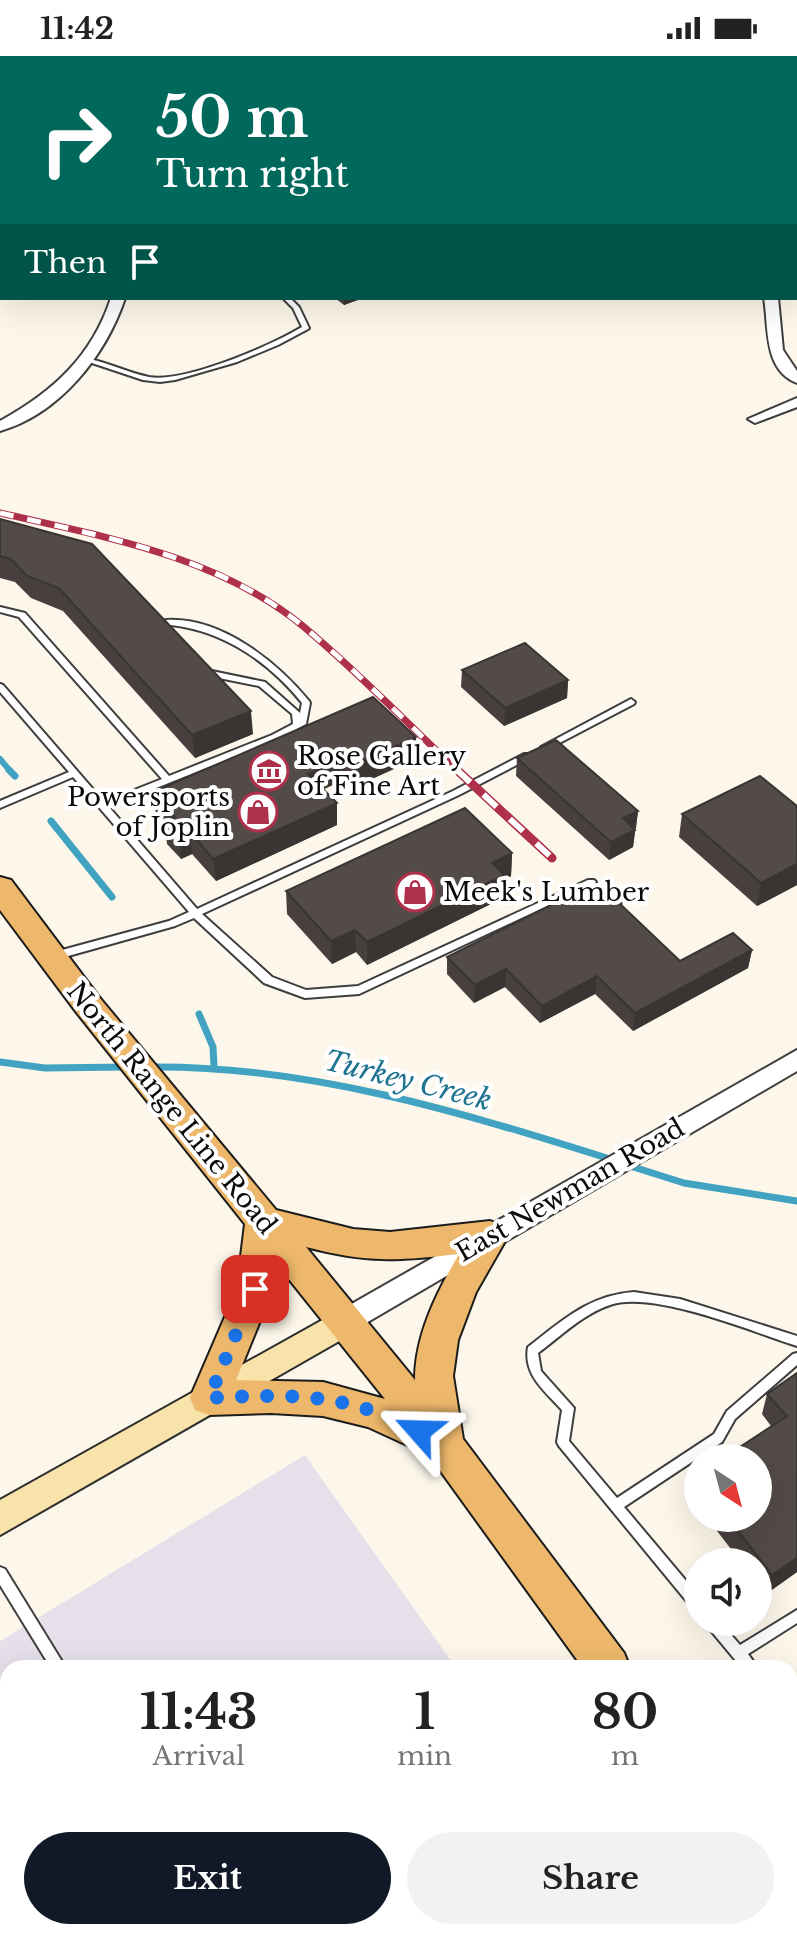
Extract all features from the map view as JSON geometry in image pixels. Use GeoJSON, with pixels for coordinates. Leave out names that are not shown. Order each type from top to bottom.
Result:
{"type":"FeatureCollection","features":[{"type":"Feature","properties":{"kind":"main road","name":"North Range Line Road"},"geometry":{"type":"LineString","coordinates":[[0,888],[88,1005],[445,1445],[603,1660]]}},
{"type":"Feature","properties":{"kind":"main road"},"geometry":{"type":"LineString","coordinates":[[209,1398],[255,1289],[263,1222],[353,1244],[390,1247],[490,1236]]}},
{"type":"Feature","properties":{"kind":"main road"},"geometry":{"type":"LineString","coordinates":[[445,1445],[434,1374],[448,1311],[471,1263],[490,1236]]}},
{"type":"Feature","properties":{"kind":"main road"},"geometry":{"type":"LineString","coordinates":[[0,1519],[344,1322]]}},
{"type":"Feature","properties":{"kind":"main road"},"geometry":{"type":"LineString","coordinates":[[209,1398],[312,1395],[393,1418],[445,1445]]}},
{"type":"Feature","properties":{"kind":"street"},"geometry":{"type":"LineString","coordinates":[[0,427],[54,393],[89,361],[104,337],[117,300]]}},
{"type":"Feature","properties":{"kind":"street"},"geometry":{"type":"LineString","coordinates":[[771,300],[771,340],[776,355],[797,379]]}},
{"type":"Feature","properties":{"kind":"street"},"geometry":{"type":"LineString","coordinates":[[755,419],[797,402]]}},
{"type":"Feature","properties":{"kind":"street","name":"East Newman Road"},"geometry":{"type":"LineString","coordinates":[[344,1322],[797,1059]]}},
{"type":"Feature","properties":{"kind":"lane"},"geometry":{"type":"LineString","coordinates":[[89,361],[112,363],[136,376],[160,380],[280,344],[306,328],[296,307],[288,300]]}},
{"type":"Feature","properties":{"kind":"lane"},"geometry":{"type":"LineString","coordinates":[[0,609],[22,615],[168,780]]}},
{"type":"Feature","properties":{"kind":"lane"},"geometry":{"type":"LineString","coordinates":[[103,806],[303,722],[306,703],[288,679],[209,629],[169,622],[162,628],[170,637]]}},
{"type":"Feature","properties":{"kind":"lane"},"geometry":{"type":"LineString","coordinates":[[195,665],[212,676],[262,684],[296,713],[297,725]]}},
{"type":"Feature","properties":{"kind":"lane"},"geometry":{"type":"LineString","coordinates":[[0,687],[196,914],[268,980],[305,994],[359,990],[591,882]]}},
{"type":"Feature","properties":{"kind":"lane"},"geometry":{"type":"LineString","coordinates":[[52,957],[172,924],[196,914],[456,793],[631,702]]}},
{"type":"Feature","properties":{"kind":"lane"},"geometry":{"type":"LineString","coordinates":[[0,805],[75,773]]}},
{"type":"Feature","properties":{"kind":"lane"},"geometry":{"type":"LineString","coordinates":[[684,1588],[563,1442],[568,1408],[536,1373],[532,1351],[588,1311],[616,1298],[655,1298],[797,1341]]}},
{"type":"Feature","properties":{"kind":"lane"},"geometry":{"type":"LineString","coordinates":[[616,1505],[718,1438],[731,1415],[797,1358]]}},
{"type":"Feature","properties":{"kind":"lane"},"geometry":{"type":"LineString","coordinates":[[0,1573],[54,1660]]}},
{"type":"Feature","properties":{"kind":"lane"},"geometry":{"type":"LineString","coordinates":[[738,1653],[797,1616]]}},
{"type":"Feature","properties":{"kind":"lane"},"geometry":{"type":"LineString","coordinates":[[724,1636],[744,1660]]}},
{"type":"Feature","properties":{"kind":"shaded area"},"geometry":{"type":"Polygon","coordinates":[[[305,1455],[450,1660],[0,1660],[0,1641],[305,1455]]]}},
{"type":"Feature","properties":{"kind":"building"},"geometry":{"type":"Polygon","coordinates":[[[0,519],[92,544],[251,711],[192,735],[59,588],[27,576],[11,559],[0,556],[0,519]]]}},
{"type":"Feature","properties":{"kind":"building"},"geometry":{"type":"Polygon","coordinates":[[[525,643],[568,680],[505,708],[462,670],[525,643]]]}},
{"type":"Feature","properties":{"kind":"building"},"geometry":{"type":"Polygon","coordinates":[[[373,697],[416,737],[353,765],[345,757],[308,774],[337,803],[213,859],[190,832],[178,837],[165,822],[175,817],[153,792],[373,697]]]}},
{"type":"Feature","properties":{"kind":"building"},"geometry":{"type":"Polygon","coordinates":[[[556,740],[638,811],[623,818],[635,830],[611,842],[517,758],[556,740]]]}},
{"type":"Feature","properties":{"kind":"building"},"geometry":{"type":"Polygon","coordinates":[[[760,776],[797,806],[797,864],[761,883],[682,814],[760,776]]]}},
{"type":"Feature","properties":{"kind":"building","name":"Meek's Lumber"},"geometry":{"type":"Polygon","coordinates":[[[465,808],[512,853],[492,863],[504,875],[367,942],[355,930],[331,941],[286,891],[465,808]]]}},
{"type":"Feature","properties":{"kind":"building"},"geometry":{"type":"Polygon","coordinates":[[[589,886],[596,892],[608,886],[623,899],[618,902],[680,961],[733,933],[752,950],[635,1013],[597,976],[542,1006],[506,969],[475,985],[447,957],[589,886]]]}},
{"type":"Feature","properties":{"kind":"building"},"geometry":{"type":"Polygon","coordinates":[[[797,1373],[797,1558],[772,1575],[772,1548],[751,1548],[739,1532],[772,1532],[772,1444],[744,1444],[787,1416],[767,1394],[797,1373]]]}},
{"type":"Feature","properties":{"kind":"waterway"},"geometry":{"type":"LineString","coordinates":[[0,759],[11,772]]}},
{"type":"Feature","properties":{"kind":"waterway"},"geometry":{"type":"LineString","coordinates":[[11,772],[15,776]]}},
{"type":"Feature","properties":{"kind":"waterway"},"geometry":{"type":"LineString","coordinates":[[51,821],[112,897]]}},
{"type":"Feature","properties":{"kind":"waterway"},"geometry":{"type":"LineString","coordinates":[[199,1014],[213,1047],[214,1066]]}},
{"type":"Feature","properties":{"kind":"waterway","name":"Turkey Creek"},"geometry":{"type":"LineString","coordinates":[[0,1062],[45,1068],[128,1067]]}},
{"type":"Feature","properties":{"kind":"waterway","name":"Turkey Creek"},"geometry":{"type":"LineString","coordinates":[[148,1067],[208,1068],[327,1083],[444,1110],[616,1161]]}},
{"type":"Feature","properties":{"kind":"waterway","name":"Turkey Creek"},"geometry":{"type":"LineString","coordinates":[[627,1165],[684,1183],[797,1201]]}},
{"type":"Feature","properties":{"kind":"railway"},"geometry":{"type":"LineString","coordinates":[[0,513],[159,552],[198,566],[271,603],[304,627],[363,680],[459,772]]}},
{"type":"Feature","properties":{"kind":"railway"},"geometry":{"type":"LineString","coordinates":[[457,770],[552,858]]}},
{"type":"Feature","properties":{"kind":"place","name":"Rose Gallery of Fine Art"},"geometry":{"type":"Point","coordinates":[269,771]}},
{"type":"Feature","properties":{"kind":"place","name":"Powersports of Joplin"},"geometry":{"type":"Point","coordinates":[258,812]}},
{"type":"Feature","properties":{"kind":"place","name":"Meek's Lumber"},"geometry":{"type":"Point","coordinates":[415,892]}},
{"type":"Feature","properties":{"kind":"route"},"geometry":{"type":"LineString","coordinates":[[255,1289],[209,1398],[312,1395],[351,1403],[419,1431]]}}]}
